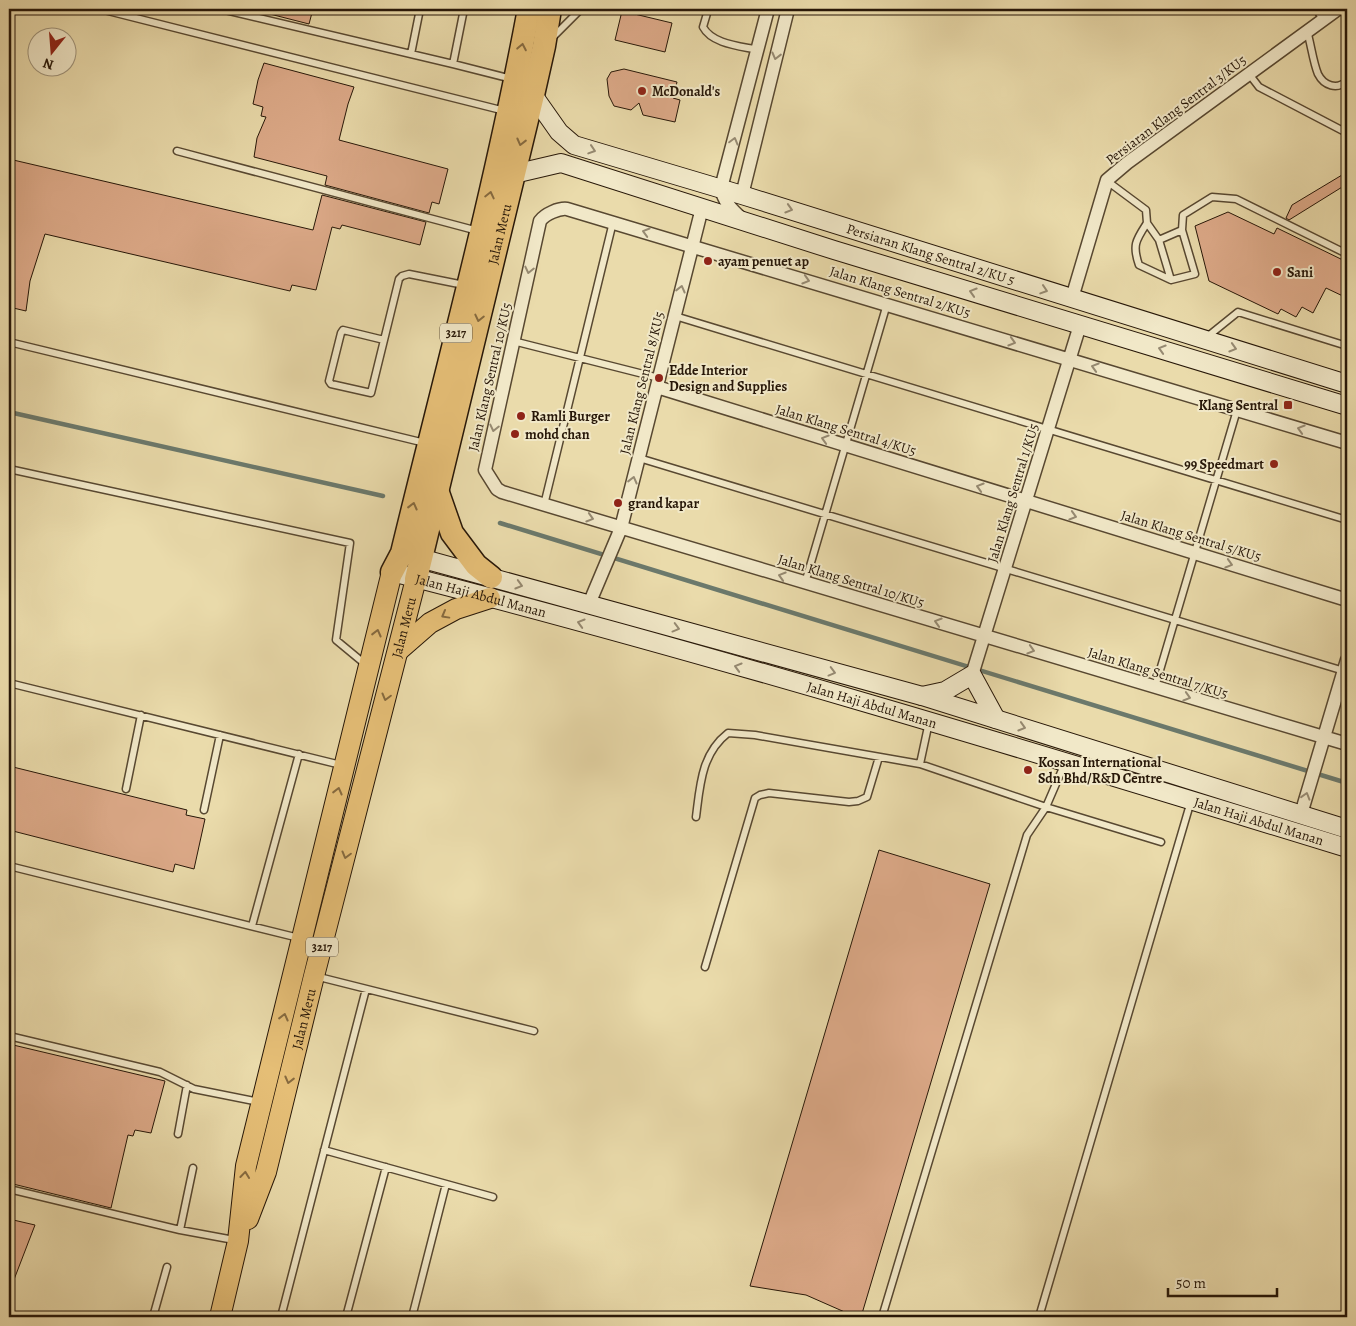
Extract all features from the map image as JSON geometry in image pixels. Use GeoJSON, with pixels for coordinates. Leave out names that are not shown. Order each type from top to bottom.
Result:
{"type":"FeatureCollection","features":[{"type":"Feature","properties":{"kind":"highway","name":"Jalan Meru"},"geometry":{"type":"LineString","coordinates":[[408,566],[428,444],[509,112],[529,9]]}},
{"type":"Feature","properties":{"kind":"highway","name":"Jalan Meru"},"geometry":{"type":"LineString","coordinates":[[408,566],[438,493],[533,95],[550,9]]}},
{"type":"Feature","properties":{"kind":"highway"},"geometry":{"type":"LineString","coordinates":[[438,493],[452,533],[491,588]]}},
{"type":"Feature","properties":{"kind":"main road","name":"Jalan Meru"},"geometry":{"type":"LineString","coordinates":[[238,1241],[266,1172],[314,976],[399,650],[408,566]]}},
{"type":"Feature","properties":{"kind":"main road","name":"Jalan Meru"},"geometry":{"type":"LineString","coordinates":[[220,1317],[238,1241],[246,1166],[263,1103],[344,766],[369,667],[408,566]]}},
{"type":"Feature","properties":{"kind":"main road"},"geometry":{"type":"LineString","coordinates":[[399,650],[430,623],[491,588]]}},
{"type":"Feature","properties":{"kind":"street"},"geometry":{"type":"LineString","coordinates":[[744,222],[728,205],[723,197],[722,188],[768,9]]}},
{"type":"Feature","properties":{"kind":"street"},"geometry":{"type":"LineString","coordinates":[[742,195],[788,9]]}},
{"type":"Feature","properties":{"kind":"street","name":"Persiaran Klang Sentral 3/KU5"},"geometry":{"type":"LineString","coordinates":[[1072,298],[1107,180],[1126,163],[1307,31],[1320,14],[1338,9]]}},
{"type":"Feature","properties":{"kind":"street","name":"Persiaran Klang Sentral 2/KU 5"},"geometry":{"type":"LineString","coordinates":[[533,95],[559,132],[574,144],[722,188],[1347,384]]}},
{"type":"Feature","properties":{"kind":"street","name":"Persiaran Klang Sentral 2/KU 5"},"geometry":{"type":"LineString","coordinates":[[514,174],[561,163],[834,250],[1347,406]]}},
{"type":"Feature","properties":{"kind":"street","name":"Jalan Klang Sentral 10/KU5"},"geometry":{"type":"LineString","coordinates":[[692,246],[567,208],[562,208],[542,218],[485,470],[498,488],[502,492],[544,505],[984,636]]}},
{"type":"Feature","properties":{"kind":"street","name":"Jalan Klang Sentral 8/KU5"},"geometry":{"type":"LineString","coordinates":[[589,604],[621,528],[702,208]]}},
{"type":"Feature","properties":{"kind":"street"},"geometry":{"type":"LineString","coordinates":[[834,250],[842,226]]}},
{"type":"Feature","properties":{"kind":"street","name":"Jalan Klang Sentral 2/KU5"},"geometry":{"type":"LineString","coordinates":[[692,246],[1347,443]]}},
{"type":"Feature","properties":{"kind":"street","name":"Jalan Klang Sentral 1/KU5"},"geometry":{"type":"LineString","coordinates":[[972,675],[1080,325]]}},
{"type":"Feature","properties":{"kind":"street","name":"Jalan Klang Sentral 4/KU5"},"geometry":{"type":"LineString","coordinates":[[658,382],[845,445],[1027,501]]}},
{"type":"Feature","properties":{"kind":"street","name":"Jalan Klang Sentral 5/KU5"},"geometry":{"type":"LineString","coordinates":[[1027,501],[1347,600]]}},
{"type":"Feature","properties":{"kind":"street","name":"Jalan Haji Abdul Manan"},"geometry":{"type":"LineString","coordinates":[[408,566],[491,588],[1066,761],[1347,848]]}},
{"type":"Feature","properties":{"kind":"street","name":"Jalan Haji Abdul Manan"},"geometry":{"type":"LineString","coordinates":[[491,588],[589,604],[922,696],[1347,829]]}},
{"type":"Feature","properties":{"kind":"street","name":"Jalan Klang Sentral 7/KU5"},"geometry":{"type":"LineString","coordinates":[[984,636],[1347,744]]}},
{"type":"Feature","properties":{"kind":"street"},"geometry":{"type":"LineString","coordinates":[[1301,814],[1346,666]]}},
{"type":"Feature","properties":{"kind":"street"},"geometry":{"type":"LineString","coordinates":[[922,696],[945,691],[972,675],[996,719]]}},
{"type":"Feature","properties":{"kind":"lane"},"geometry":{"type":"LineString","coordinates":[[100,9],[509,112]]}},
{"type":"Feature","properties":{"kind":"lane"},"geometry":{"type":"LineString","coordinates":[[220,9],[516,80]]}},
{"type":"Feature","properties":{"kind":"lane"},"geometry":{"type":"LineString","coordinates":[[410,54],[420,9]]}},
{"type":"Feature","properties":{"kind":"lane"},"geometry":{"type":"LineString","coordinates":[[452,64],[464,9]]}},
{"type":"Feature","properties":{"kind":"lane"},"geometry":{"type":"LineString","coordinates":[[544,46],[581,9]]}},
{"type":"Feature","properties":{"kind":"lane"},"geometry":{"type":"LineString","coordinates":[[707,9],[703,26],[706,33],[720,41],[758,50]]}},
{"type":"Feature","properties":{"kind":"lane"},"geometry":{"type":"LineString","coordinates":[[1307,31],[1318,74],[1325,82],[1334,87],[1342,86],[1347,81]]}},
{"type":"Feature","properties":{"kind":"lane"},"geometry":{"type":"LineString","coordinates":[[1246,76],[1259,86],[1347,133]]}},
{"type":"Feature","properties":{"kind":"lane"},"geometry":{"type":"LineString","coordinates":[[178,151],[481,232]]}},
{"type":"Feature","properties":{"kind":"lane"},"geometry":{"type":"LineString","coordinates":[[1107,180],[1146,210],[1147,223],[1159,240],[1171,280]]}},
{"type":"Feature","properties":{"kind":"lane"},"geometry":{"type":"LineString","coordinates":[[1147,223],[1135,242],[1135,253],[1139,265],[1171,280],[1195,274],[1182,230],[1183,215],[1212,197],[1236,199],[1347,254]]}},
{"type":"Feature","properties":{"kind":"lane"},"geometry":{"type":"LineString","coordinates":[[544,505],[614,222]]}},
{"type":"Feature","properties":{"kind":"lane"},"geometry":{"type":"LineString","coordinates":[[1159,240],[1182,230]]}},
{"type":"Feature","properties":{"kind":"lane"},"geometry":{"type":"LineString","coordinates":[[384,340],[343,330],[329,381],[331,384],[370,393],[384,340],[399,279],[402,276],[409,274],[467,286]]}},
{"type":"Feature","properties":{"kind":"lane"},"geometry":{"type":"LineString","coordinates":[[805,583],[887,304]]}},
{"type":"Feature","properties":{"kind":"lane"},"geometry":{"type":"LineString","coordinates":[[1203,339],[1238,312],[1347,346]]}},
{"type":"Feature","properties":{"kind":"lane"},"geometry":{"type":"LineString","coordinates":[[675,316],[1347,520]]}},
{"type":"Feature","properties":{"kind":"lane"},"geometry":{"type":"LineString","coordinates":[[513,341],[580,358],[658,382]]}},
{"type":"Feature","properties":{"kind":"lane"},"geometry":{"type":"LineString","coordinates":[[9,342],[428,444]]}},
{"type":"Feature","properties":{"kind":"lane"},"geometry":{"type":"LineString","coordinates":[[1155,688],[1237,410]]}},
{"type":"Feature","properties":{"kind":"lane"},"geometry":{"type":"LineString","coordinates":[[639,458],[1175,620],[1346,666]]}},
{"type":"Feature","properties":{"kind":"lane"},"geometry":{"type":"LineString","coordinates":[[9,469],[350,543],[336,640],[369,667]]}},
{"type":"Feature","properties":{"kind":"lane"},"geometry":{"type":"LineString","coordinates":[[9,683],[344,766]]}},
{"type":"Feature","properties":{"kind":"lane"},"geometry":{"type":"LineString","coordinates":[[126,789],[141,715]]}},
{"type":"Feature","properties":{"kind":"lane"},"geometry":{"type":"LineString","coordinates":[[920,764],[929,721]]}},
{"type":"Feature","properties":{"kind":"lane"},"geometry":{"type":"LineString","coordinates":[[696,817],[700,777],[715,746],[728,733],[755,734],[920,764],[1046,807],[1161,842]]}},
{"type":"Feature","properties":{"kind":"lane"},"geometry":{"type":"LineString","coordinates":[[204,810],[220,735]]}},
{"type":"Feature","properties":{"kind":"lane"},"geometry":{"type":"LineString","coordinates":[[252,926],[299,754]]}},
{"type":"Feature","properties":{"kind":"lane"},"geometry":{"type":"LineString","coordinates":[[705,966],[755,798],[769,793],[849,802],[858,801],[867,797],[879,757]]}},
{"type":"Feature","properties":{"kind":"lane"},"geometry":{"type":"LineString","coordinates":[[882,1317],[1027,835],[1046,807],[1066,761]]}},
{"type":"Feature","properties":{"kind":"lane"},"geometry":{"type":"LineString","coordinates":[[1039,1317],[1191,800]]}},
{"type":"Feature","properties":{"kind":"lane"},"geometry":{"type":"LineString","coordinates":[[9,866],[303,939]]}},
{"type":"Feature","properties":{"kind":"lane"},"geometry":{"type":"LineString","coordinates":[[314,976],[534,1031]]}},
{"type":"Feature","properties":{"kind":"lane"},"geometry":{"type":"LineString","coordinates":[[281,1317],[366,989]]}},
{"type":"Feature","properties":{"kind":"lane"},"geometry":{"type":"LineString","coordinates":[[9,1036],[160,1072],[194,1089],[263,1103]]}},
{"type":"Feature","properties":{"kind":"lane"},"geometry":{"type":"LineString","coordinates":[[178,1134],[187,1086]]}},
{"type":"Feature","properties":{"kind":"lane"},"geometry":{"type":"LineString","coordinates":[[324,1150],[492,1196]]}},
{"type":"Feature","properties":{"kind":"lane"},"geometry":{"type":"LineString","coordinates":[[346,1317],[386,1167]]}},
{"type":"Feature","properties":{"kind":"lane"},"geometry":{"type":"LineString","coordinates":[[180,1230],[193,1168]]}},
{"type":"Feature","properties":{"kind":"lane"},"geometry":{"type":"LineString","coordinates":[[412,1317],[446,1184]]}},
{"type":"Feature","properties":{"kind":"lane"},"geometry":{"type":"LineString","coordinates":[[9,1189],[180,1230],[238,1241]]}},
{"type":"Feature","properties":{"kind":"lane"},"geometry":{"type":"LineString","coordinates":[[153,1317],[167,1267]]}},
{"type":"Feature","properties":{"kind":"building"},"geometry":{"type":"Polygon","coordinates":[[[267,9],[313,9],[309,24],[266,13],[267,9]]]}},
{"type":"Feature","properties":{"kind":"building"},"geometry":{"type":"Polygon","coordinates":[[[622,11],[672,23],[665,52],[615,40],[622,11]]]}},
{"type":"Feature","properties":{"kind":"building"},"geometry":{"type":"Polygon","coordinates":[[[264,63],[354,87],[339,140],[448,169],[439,204],[432,202],[429,213],[325,185],[327,176],[254,157],[257,138],[266,117],[261,116],[263,107],[253,104],[264,63]]]}},
{"type":"Feature","properties":{"kind":"building","name":"McDonald's"},"geometry":{"type":"Polygon","coordinates":[[[624,69],[677,82],[673,98],[680,100],[675,122],[643,115],[639,103],[631,110],[614,106],[609,96],[607,79],[611,72],[624,69]]]}},
{"type":"Feature","properties":{"kind":"building"},"geometry":{"type":"Polygon","coordinates":[[[9,159],[313,230],[322,195],[426,222],[420,245],[342,225],[340,229],[332,227],[316,290],[292,285],[290,291],[45,234],[30,281],[26,311],[9,307],[9,159]]]}},
{"type":"Feature","properties":{"kind":"building"},"geometry":{"type":"Polygon","coordinates":[[[1347,172],[1347,184],[1289,220],[1286,218],[1292,205],[1347,172]]]}},
{"type":"Feature","properties":{"kind":"building","name":"Sani"},"geometry":{"type":"Polygon","coordinates":[[[1228,212],[1274,234],[1277,228],[1347,262],[1347,298],[1326,288],[1313,313],[1302,307],[1296,317],[1281,309],[1278,314],[1209,281],[1195,226],[1228,212]]]}},
{"type":"Feature","properties":{"kind":"building"},"geometry":{"type":"Polygon","coordinates":[[[9,766],[187,810],[186,815],[205,819],[194,869],[175,864],[173,872],[9,830],[9,766]]]}},
{"type":"Feature","properties":{"kind":"building"},"geometry":{"type":"Polygon","coordinates":[[[879,850],[990,884],[861,1317],[856,1317],[806,1295],[750,1286],[879,850]]]}},
{"type":"Feature","properties":{"kind":"building"},"geometry":{"type":"Polygon","coordinates":[[[9,1044],[165,1081],[151,1133],[135,1130],[133,1136],[128,1135],[111,1208],[9,1183],[9,1044]]]}},
{"type":"Feature","properties":{"kind":"building"},"geometry":{"type":"Polygon","coordinates":[[[9,1219],[35,1225],[10,1290],[9,1290],[9,1219]]]}},
{"type":"Feature","properties":{"kind":"waterway"},"geometry":{"type":"LineString","coordinates":[[9,412],[383,496]]}},
{"type":"Feature","properties":{"kind":"waterway"},"geometry":{"type":"LineString","coordinates":[[500,523],[1347,783]]}},
{"type":"Feature","properties":{"kind":"place","name":"McDonald's"},"geometry":{"type":"Point","coordinates":[642,91]}},
{"type":"Feature","properties":{"kind":"place","name":"ayam penuet ap"},"geometry":{"type":"Point","coordinates":[708,261]}},
{"type":"Feature","properties":{"kind":"place","name":"Sani"},"geometry":{"type":"Point","coordinates":[1277,272]}},
{"type":"Feature","properties":{"kind":"place","name":"Edde Interior Design and Supplies"},"geometry":{"type":"Point","coordinates":[659,378]}},
{"type":"Feature","properties":{"kind":"place","name":"Klang Sentral"},"geometry":{"type":"Point","coordinates":[1288,405]}},
{"type":"Feature","properties":{"kind":"place","name":"Ramli Burger"},"geometry":{"type":"Point","coordinates":[521,416]}},
{"type":"Feature","properties":{"kind":"place","name":"mohd chan"},"geometry":{"type":"Point","coordinates":[515,434]}},
{"type":"Feature","properties":{"kind":"place","name":"99 Speedmart"},"geometry":{"type":"Point","coordinates":[1274,464]}},
{"type":"Feature","properties":{"kind":"place","name":"grand kapar"},"geometry":{"type":"Point","coordinates":[618,503]}},
{"type":"Feature","properties":{"kind":"place","name":"Kossan International Sdn Bhd/R&D Centre"},"geometry":{"type":"Point","coordinates":[1028,770]}}]}
